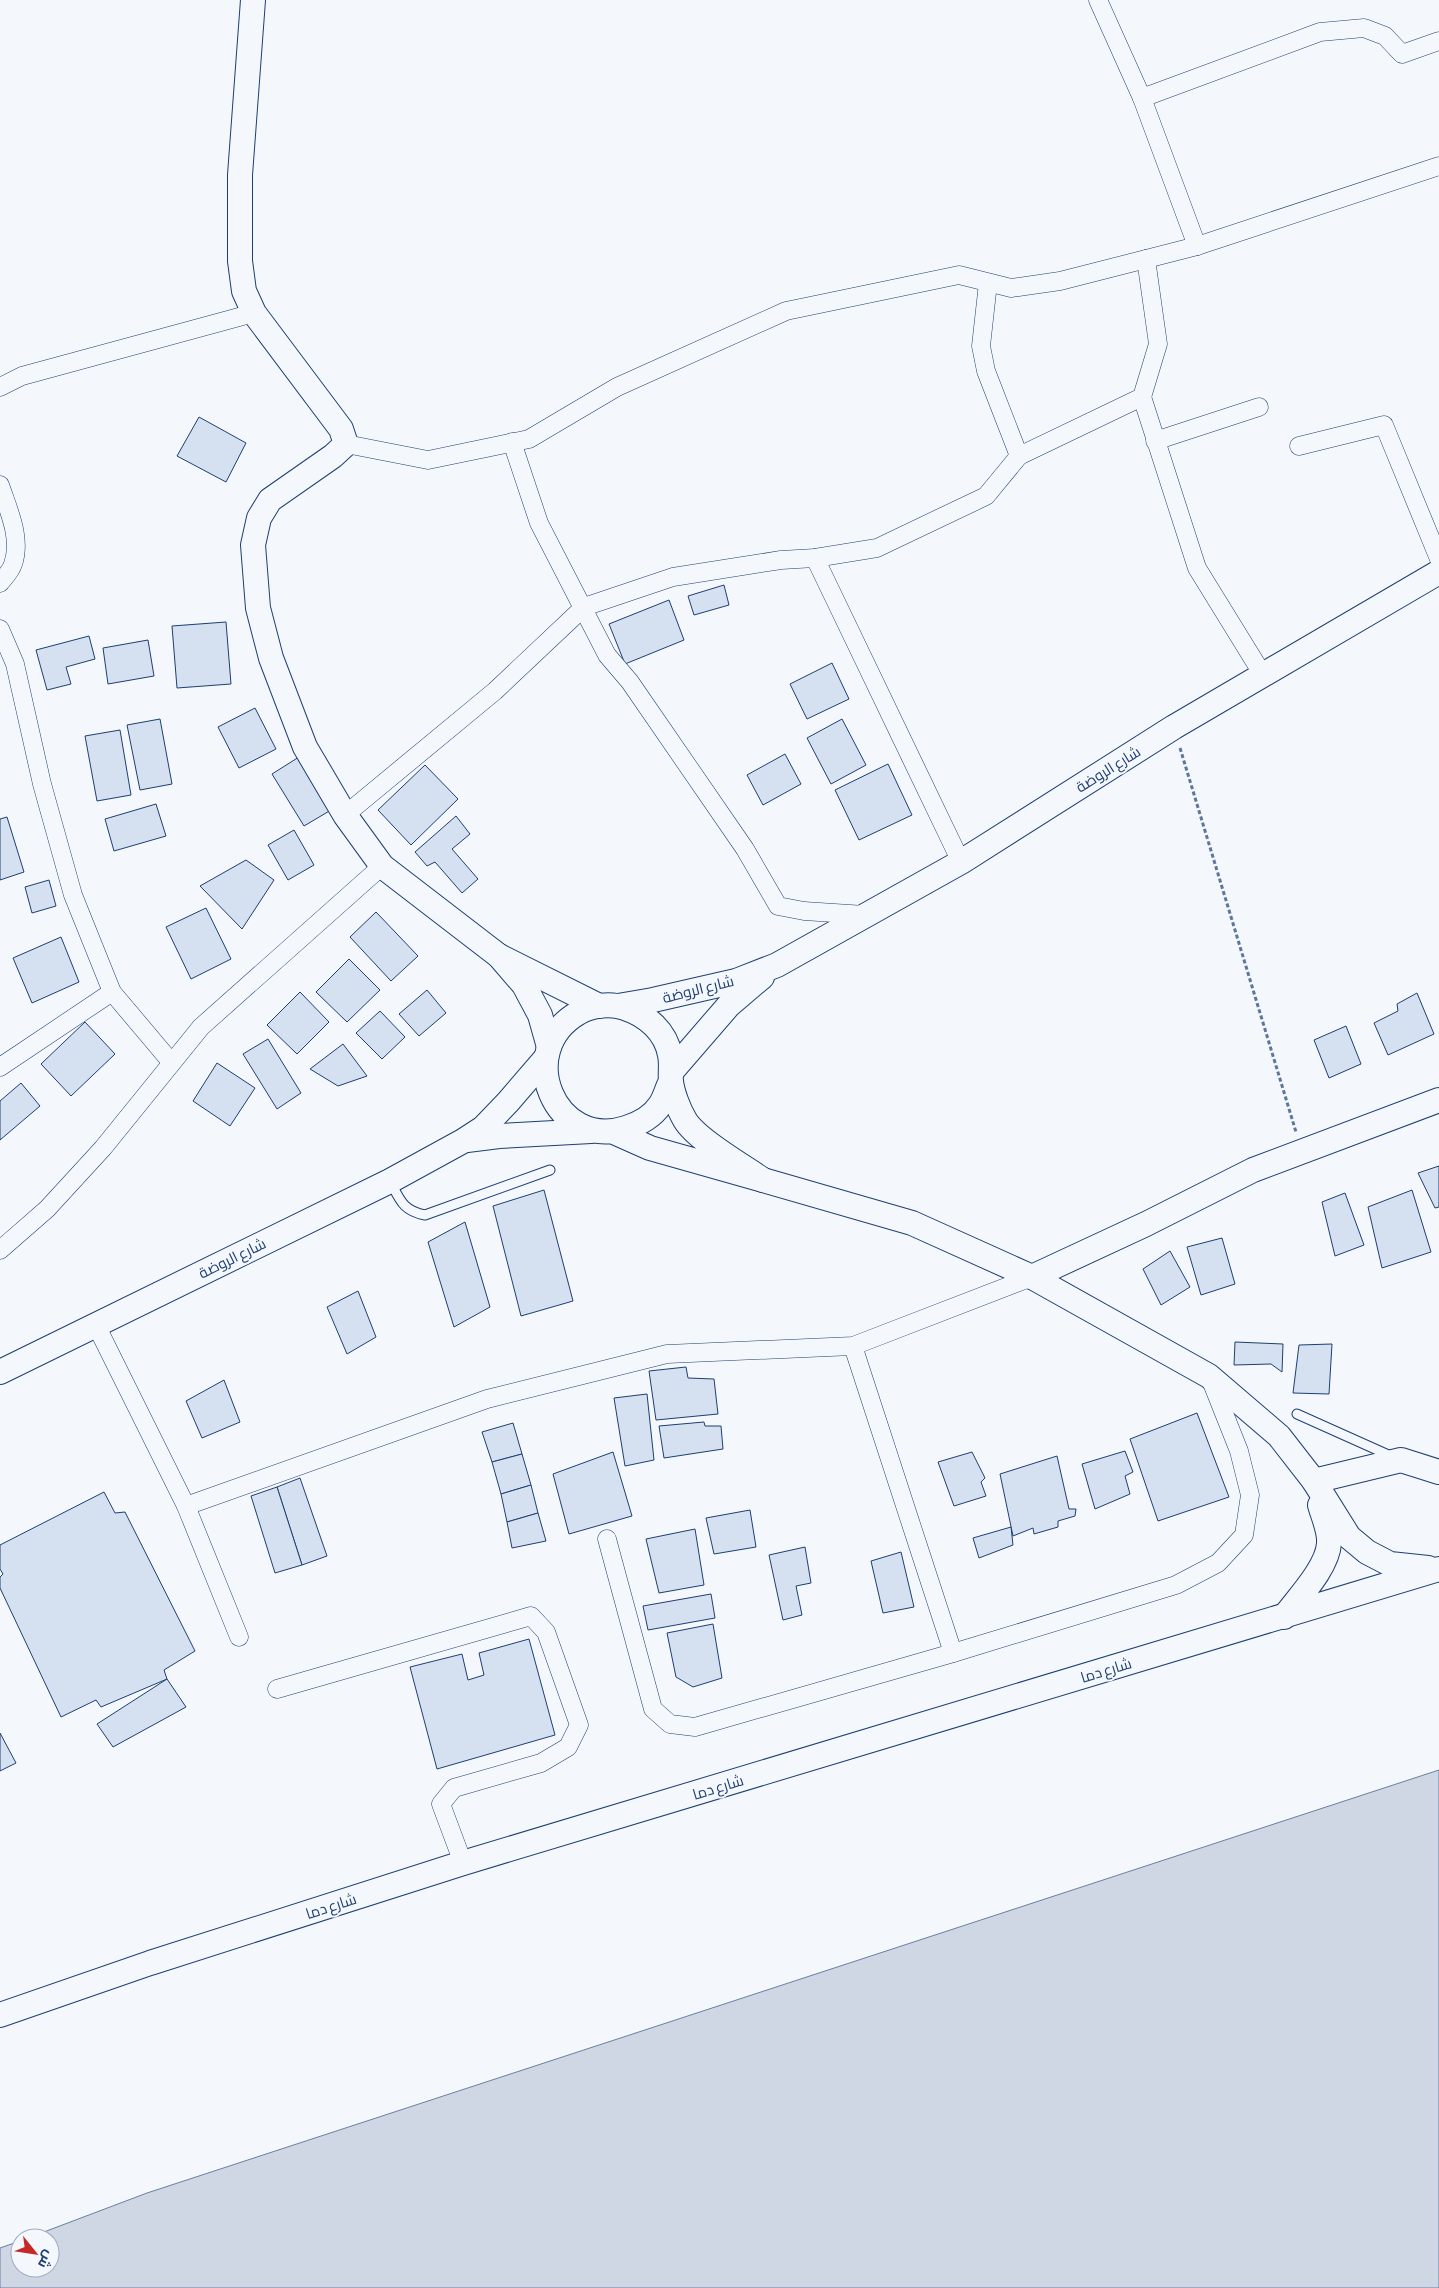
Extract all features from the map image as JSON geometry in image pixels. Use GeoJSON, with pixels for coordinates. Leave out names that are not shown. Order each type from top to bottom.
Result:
{"type":"FeatureCollection","features":[{"type":"Feature","properties":{"kind":"main road"},"geometry":{"type":"LineString","coordinates":[[253,0],[240,175],[240,261],[244,291],[254,313],[341,429],[346,444],[333,456],[270,500],[259,518],[253,545],[258,608],[271,658],[304,747],[344,815],[382,866],[499,956],[524,986],[540,1015],[547,1053],[546,1083],[556,1104],[572,1121],[650,1148],[912,1223],[1032,1277],[1209,1376],[1280,1436],[1314,1481],[1349,1537],[1367,1552],[1390,1564],[1438,1569]]}},
{"type":"Feature","properties":{"kind":"main road","name":"شارع الروضة"},"geometry":{"type":"LineString","coordinates":[[609,1006],[653,1000],[736,981],[777,964],[961,862],[1174,727],[1439,572]]}},
{"type":"Feature","properties":{"kind":"main road"},"geometry":{"type":"LineString","coordinates":[[499,956],[609,1006],[636,1011],[651,1021],[663,1036],[670,1053],[671,1076],[685,1121],[697,1134],[763,1180]]}},
{"type":"Feature","properties":{"kind":"main road","name":"شارع الروضة"},"geometry":{"type":"LineString","coordinates":[[671,1076],[729,1006],[777,964]]}},
{"type":"Feature","properties":{"kind":"main road"},"geometry":{"type":"LineString","coordinates":[[547,1053],[561,1027],[566,1022],[578,1013],[609,1006]]}},
{"type":"Feature","properties":{"kind":"main road","name":"شارع الروضة"},"geometry":{"type":"LineString","coordinates":[[0,1372],[390,1181],[463,1141],[483,1128],[508,1102],[547,1053]]}},
{"type":"Feature","properties":{"kind":"main road"},"geometry":{"type":"LineString","coordinates":[[604,1131],[639,1124],[660,1106],[671,1076]]}},
{"type":"Feature","properties":{"kind":"main road"},"geometry":{"type":"LineString","coordinates":[[1032,1277],[1146,1224],[1253,1170],[1439,1100]]}},
{"type":"Feature","properties":{"kind":"main road","name":"شارع الروضة"},"geometry":{"type":"LineString","coordinates":[[463,1141],[499,1136],[604,1131]]}},
{"type":"Feature","properties":{"kind":"main road"},"geometry":{"type":"LineString","coordinates":[[1314,1481],[1401,1460],[1439,1472]]}},
{"type":"Feature","properties":{"kind":"main road"},"geometry":{"type":"LineString","coordinates":[[1284,1616],[1319,1569],[1326,1556],[1329,1542],[1314,1481]]}},
{"type":"Feature","properties":{"kind":"main road","name":"شارع دما"},"geometry":{"type":"LineString","coordinates":[[0,2015],[150,1963],[463,1864],[1438,1569]]}},
{"type":"Feature","properties":{"kind":"street"},"geometry":{"type":"LineString","coordinates":[[1098,0],[1142,98],[1197,246]]}},
{"type":"Feature","properties":{"kind":"street"},"geometry":{"type":"LineString","coordinates":[[1142,98],[1320,32],[1364,28],[1385,36],[1402,54],[1439,41]]}},
{"type":"Feature","properties":{"kind":"street"},"geometry":{"type":"LineString","coordinates":[[346,444],[428,460],[529,439],[617,387],[786,311],[959,275],[1011,288],[1060,282],[1197,246],[1439,166]]}},
{"type":"Feature","properties":{"kind":"street"},"geometry":{"type":"LineString","coordinates":[[1146,259],[1158,344],[1142,397],[1197,568],[1263,675]]}},
{"type":"Feature","properties":{"kind":"street"},"geometry":{"type":"LineString","coordinates":[[988,282],[981,346],[986,372],[1019,456]]}},
{"type":"Feature","properties":{"kind":"street"},"geometry":{"type":"LineString","coordinates":[[0,387],[22,376],[254,313]]}},
{"type":"Feature","properties":{"kind":"street"},"geometry":{"type":"LineString","coordinates":[[344,815],[495,691],[584,607],[673,577],[781,560],[815,558],[877,548],[986,496],[1019,456],[1142,397]]}},
{"type":"Feature","properties":{"kind":"street"},"geometry":{"type":"LineString","coordinates":[[1155,441],[1259,407]]}},
{"type":"Feature","properties":{"kind":"street"},"geometry":{"type":"LineString","coordinates":[[1299,446],[1384,426],[1439,559]]}},
{"type":"Feature","properties":{"kind":"street"},"geometry":{"type":"LineString","coordinates":[[512,442],[539,523],[584,607],[607,655],[630,682],[744,849],[778,906],[812,912],[865,915]]}},
{"type":"Feature","properties":{"kind":"street"},"geometry":{"type":"LineString","coordinates":[[0,485],[12,522],[16,547],[13,566],[0,583]]}},
{"type":"Feature","properties":{"kind":"street"},"geometry":{"type":"LineString","coordinates":[[815,558],[961,862]]}},
{"type":"Feature","properties":{"kind":"street"},"geometry":{"type":"LineString","coordinates":[[0,629],[15,664],[42,784],[73,895],[112,992],[170,1062]]}},
{"type":"Feature","properties":{"kind":"street"},"geometry":{"type":"LineString","coordinates":[[0,1250],[47,1209],[103,1148],[170,1062],[201,1027],[382,866]]}},
{"type":"Feature","properties":{"kind":"street"},"geometry":{"type":"LineString","coordinates":[[0,1067],[112,992]]}},
{"type":"Feature","properties":{"kind":"street"},"geometry":{"type":"LineString","coordinates":[[186,1506],[487,1399],[667,1354],[853,1346],[1032,1277]]}},
{"type":"Feature","properties":{"kind":"street"},"geometry":{"type":"LineString","coordinates":[[96,1325],[186,1506],[239,1637]]}},
{"type":"Feature","properties":{"kind":"street"},"geometry":{"type":"LineString","coordinates":[[853,1346],[953,1653]]}},
{"type":"Feature","properties":{"kind":"street"},"geometry":{"type":"LineString","coordinates":[[607,1539],[653,1709],[670,1724],[696,1727],[953,1653],[1176,1584],[1218,1563],[1244,1535],[1250,1495],[1239,1451],[1209,1376]]}},
{"type":"Feature","properties":{"kind":"street"},"geometry":{"type":"LineString","coordinates":[[278,1689],[531,1616],[546,1632],[578,1725],[568,1747],[541,1762],[454,1788],[441,1804],[463,1864]]}},
{"type":"Feature","properties":{"kind":"lane"},"geometry":{"type":"LineString","coordinates":[[390,1181],[401,1201],[412,1213],[425,1215],[550,1170]]}},
{"type":"Feature","properties":{"kind":"lane"},"geometry":{"type":"LineString","coordinates":[[1297,1414],[1401,1460]]}},
{"type":"Feature","properties":{"kind":"path"},"geometry":{"type":"LineString","coordinates":[[1174,727],[1302,1152]]}},
{"type":"Feature","properties":{"kind":"shaded area"},"geometry":{"type":"Polygon","coordinates":[[[1439,1770],[1439,2288],[0,2288],[0,2248],[10,2244],[10,2278],[60,2278],[60,2228],[54,2228],[147,2193],[1439,1770]]]}},
{"type":"Feature","properties":{"kind":"building"},"geometry":{"type":"Polygon","coordinates":[[[199,417],[246,443],[226,482],[177,456],[199,417]]]}},
{"type":"Feature","properties":{"kind":"building"},"geometry":{"type":"Polygon","coordinates":[[[724,585],[729,605],[694,615],[688,596],[724,585]]]}},
{"type":"Feature","properties":{"kind":"building"},"geometry":{"type":"Polygon","coordinates":[[[669,600],[684,640],[625,664],[609,624],[669,600]]]}},
{"type":"Feature","properties":{"kind":"building"},"geometry":{"type":"Polygon","coordinates":[[[226,622],[231,684],[177,688],[172,626],[226,622]]]}},
{"type":"Feature","properties":{"kind":"building"},"geometry":{"type":"Polygon","coordinates":[[[89,636],[95,659],[66,667],[71,684],[47,690],[36,650],[89,636]]]}},
{"type":"Feature","properties":{"kind":"building"},"geometry":{"type":"Polygon","coordinates":[[[148,640],[154,676],[108,684],[103,648],[148,640]]]}},
{"type":"Feature","properties":{"kind":"building"},"geometry":{"type":"Polygon","coordinates":[[[832,663],[849,699],[807,719],[790,684],[832,663]]]}},
{"type":"Feature","properties":{"kind":"building"},"geometry":{"type":"Polygon","coordinates":[[[255,708],[276,749],[239,768],[218,727],[255,708]]]}},
{"type":"Feature","properties":{"kind":"building"},"geometry":{"type":"Polygon","coordinates":[[[160,719],[172,784],[140,790],[127,725],[160,719]]]}},
{"type":"Feature","properties":{"kind":"building"},"geometry":{"type":"Polygon","coordinates":[[[842,719],[866,765],[831,784],[807,738],[842,719]]]}},
{"type":"Feature","properties":{"kind":"building"},"geometry":{"type":"Polygon","coordinates":[[[120,730],[131,795],[97,801],[85,736],[120,730]]]}},
{"type":"Feature","properties":{"kind":"building"},"geometry":{"type":"Polygon","coordinates":[[[785,754],[801,784],[763,805],[747,775],[785,754]]]}},
{"type":"Feature","properties":{"kind":"building"},"geometry":{"type":"Polygon","coordinates":[[[299,757],[331,810],[304,826],[272,774],[299,757]]]}},
{"type":"Feature","properties":{"kind":"building"},"geometry":{"type":"Polygon","coordinates":[[[888,764],[912,815],[859,840],[835,790],[888,764]]]}},
{"type":"Feature","properties":{"kind":"building"},"geometry":{"type":"Polygon","coordinates":[[[425,765],[458,799],[411,845],[378,810],[425,765]]]}},
{"type":"Feature","properties":{"kind":"building"},"geometry":{"type":"Polygon","coordinates":[[[156,804],[166,836],[114,851],[105,819],[156,804]]]}},
{"type":"Feature","properties":{"kind":"building"},"geometry":{"type":"Polygon","coordinates":[[[456,816],[470,834],[452,849],[478,879],[462,893],[435,862],[427,866],[415,852],[456,816]]]}},
{"type":"Feature","properties":{"kind":"building"},"geometry":{"type":"Polygon","coordinates":[[[7,817],[24,872],[0,880],[0,819],[7,817]]]}},
{"type":"Feature","properties":{"kind":"building"},"geometry":{"type":"Polygon","coordinates":[[[294,830],[314,865],[288,880],[268,845],[294,830]]]}},
{"type":"Feature","properties":{"kind":"building"},"geometry":{"type":"Polygon","coordinates":[[[246,860],[274,880],[242,929],[200,886],[246,860]]]}},
{"type":"Feature","properties":{"kind":"building"},"geometry":{"type":"Polygon","coordinates":[[[49,880],[56,906],[32,913],[25,887],[49,880]]]}},
{"type":"Feature","properties":{"kind":"building"},"geometry":{"type":"Polygon","coordinates":[[[206,908],[231,959],[191,979],[166,927],[206,908]]]}},
{"type":"Feature","properties":{"kind":"building"},"geometry":{"type":"Polygon","coordinates":[[[376,912],[418,956],[391,981],[350,937],[376,912]]]}},
{"type":"Feature","properties":{"kind":"building"},"geometry":{"type":"Polygon","coordinates":[[[61,937],[79,982],[32,1003],[13,958],[61,937]]]}},
{"type":"Feature","properties":{"kind":"building"},"geometry":{"type":"Polygon","coordinates":[[[349,959],[380,990],[347,1022],[316,992],[349,959]]]}},
{"type":"Feature","properties":{"kind":"building"},"geometry":{"type":"Polygon","coordinates":[[[427,990],[446,1013],[419,1036],[399,1014],[427,990]]]}},
{"type":"Feature","properties":{"kind":"building"},"geometry":{"type":"Polygon","coordinates":[[[300,992],[329,1022],[297,1054],[267,1025],[300,992]]]}},
{"type":"Feature","properties":{"kind":"building"},"geometry":{"type":"Polygon","coordinates":[[[1417,993],[1434,1034],[1388,1055],[1374,1023],[1398,1011],[1397,1004],[1417,993]]]}},
{"type":"Feature","properties":{"kind":"building"},"geometry":{"type":"Polygon","coordinates":[[[380,1011],[405,1037],[382,1059],[356,1033],[380,1011]]]}},
{"type":"Feature","properties":{"kind":"building"},"geometry":{"type":"Polygon","coordinates":[[[85,1022],[115,1054],[71,1096],[41,1064],[85,1022]]]}},
{"type":"Feature","properties":{"kind":"building"},"geometry":{"type":"Polygon","coordinates":[[[1346,1026],[1361,1064],[1329,1078],[1314,1040],[1346,1026]]]}},
{"type":"Feature","properties":{"kind":"building"},"geometry":{"type":"Polygon","coordinates":[[[268,1039],[301,1093],[277,1109],[243,1054],[268,1039]]]}},
{"type":"Feature","properties":{"kind":"building"},"geometry":{"type":"Polygon","coordinates":[[[343,1044],[367,1076],[338,1086],[310,1069],[343,1044]]]}},
{"type":"Feature","properties":{"kind":"building"},"geometry":{"type":"Polygon","coordinates":[[[217,1063],[255,1088],[230,1126],[193,1101],[217,1063]]]}},
{"type":"Feature","properties":{"kind":"building"},"geometry":{"type":"Polygon","coordinates":[[[21,1083],[40,1106],[0,1140],[0,1101],[21,1083]]]}},
{"type":"Feature","properties":{"kind":"building"},"geometry":{"type":"Polygon","coordinates":[[[1439,1166],[1439,1207],[1435,1208],[1418,1173],[1439,1166]]]}},
{"type":"Feature","properties":{"kind":"building"},"geometry":{"type":"Polygon","coordinates":[[[544,1190],[573,1301],[521,1316],[493,1206],[544,1190]]]}},
{"type":"Feature","properties":{"kind":"building"},"geometry":{"type":"Polygon","coordinates":[[[1412,1190],[1431,1252],[1382,1268],[1368,1207],[1412,1190]]]}},
{"type":"Feature","properties":{"kind":"building"},"geometry":{"type":"Polygon","coordinates":[[[1345,1193],[1364,1245],[1335,1256],[1322,1202],[1345,1193]]]}},
{"type":"Feature","properties":{"kind":"building"},"geometry":{"type":"Polygon","coordinates":[[[465,1222],[490,1307],[454,1327],[428,1242],[465,1222]]]}},
{"type":"Feature","properties":{"kind":"building"},"geometry":{"type":"Polygon","coordinates":[[[1222,1238],[1235,1284],[1201,1295],[1187,1247],[1222,1238]]]}},
{"type":"Feature","properties":{"kind":"building"},"geometry":{"type":"Polygon","coordinates":[[[1170,1251],[1190,1287],[1161,1305],[1143,1269],[1170,1251]]]}},
{"type":"Feature","properties":{"kind":"building"},"geometry":{"type":"Polygon","coordinates":[[[358,1291],[376,1337],[347,1354],[327,1307],[358,1291]]]}},
{"type":"Feature","properties":{"kind":"building"},"geometry":{"type":"Polygon","coordinates":[[[1235,1342],[1283,1344],[1282,1372],[1271,1364],[1234,1365],[1235,1342]]]}},
{"type":"Feature","properties":{"kind":"building"},"geometry":{"type":"Polygon","coordinates":[[[1332,1344],[1329,1394],[1293,1393],[1299,1345],[1332,1344]]]}},
{"type":"Feature","properties":{"kind":"building"},"geometry":{"type":"Polygon","coordinates":[[[686,1367],[688,1378],[714,1379],[718,1414],[656,1420],[649,1371],[686,1367]]]}},
{"type":"Feature","properties":{"kind":"building"},"geometry":{"type":"Polygon","coordinates":[[[224,1380],[240,1422],[202,1438],[186,1401],[224,1380]]]}},
{"type":"Feature","properties":{"kind":"building"},"geometry":{"type":"Polygon","coordinates":[[[647,1394],[654,1460],[625,1466],[614,1398],[647,1394]]]}},
{"type":"Feature","properties":{"kind":"building"},"geometry":{"type":"Polygon","coordinates":[[[1197,1413],[1229,1497],[1158,1521],[1130,1439],[1197,1413]]]}},
{"type":"Feature","properties":{"kind":"building"},"geometry":{"type":"Polygon","coordinates":[[[704,1422],[705,1426],[721,1426],[723,1449],[664,1458],[659,1426],[704,1422]]]}},
{"type":"Feature","properties":{"kind":"building"},"geometry":{"type":"Polygon","coordinates":[[[513,1423],[522,1454],[492,1462],[482,1432],[513,1423]]]}},
{"type":"Feature","properties":{"kind":"building"},"geometry":{"type":"Polygon","coordinates":[[[1125,1451],[1133,1472],[1125,1476],[1130,1494],[1095,1509],[1082,1464],[1125,1451]]]}},
{"type":"Feature","properties":{"kind":"building"},"geometry":{"type":"Polygon","coordinates":[[[613,1452],[632,1516],[569,1534],[553,1474],[613,1452]]]}},
{"type":"Feature","properties":{"kind":"building"},"geometry":{"type":"Polygon","coordinates":[[[972,1452],[985,1478],[981,1482],[986,1496],[954,1506],[938,1462],[972,1452]]]}},
{"type":"Feature","properties":{"kind":"building"},"geometry":{"type":"Polygon","coordinates":[[[522,1454],[531,1485],[501,1494],[492,1462],[522,1454]]]}},
{"type":"Feature","properties":{"kind":"building"},"geometry":{"type":"Polygon","coordinates":[[[1057,1456],[1069,1509],[1076,1509],[1075,1516],[1058,1521],[1058,1527],[1034,1534],[1033,1528],[1013,1536],[1000,1474],[1057,1456]]]}},
{"type":"Feature","properties":{"kind":"building"},"geometry":{"type":"Polygon","coordinates":[[[300,1478],[327,1556],[302,1565],[277,1487],[300,1478]]]}},
{"type":"Feature","properties":{"kind":"building"},"geometry":{"type":"Polygon","coordinates":[[[531,1485],[538,1513],[507,1522],[501,1494],[531,1485]]]}},
{"type":"Feature","properties":{"kind":"building"},"geometry":{"type":"Polygon","coordinates":[[[277,1487],[302,1565],[275,1573],[251,1496],[277,1487]]]}},
{"type":"Feature","properties":{"kind":"building"},"geometry":{"type":"Polygon","coordinates":[[[104,1492],[115,1513],[125,1512],[195,1651],[164,1670],[167,1679],[101,1707],[96,1700],[61,1717],[0,1588],[0,1577],[3,1574],[0,1569],[0,1545],[104,1492]]]}},
{"type":"Feature","properties":{"kind":"building"},"geometry":{"type":"Polygon","coordinates":[[[750,1510],[756,1547],[714,1554],[706,1518],[750,1510]]]}},
{"type":"Feature","properties":{"kind":"building"},"geometry":{"type":"Polygon","coordinates":[[[538,1513],[546,1541],[512,1548],[507,1522],[538,1513]]]}},
{"type":"Feature","properties":{"kind":"building"},"geometry":{"type":"Polygon","coordinates":[[[1011,1527],[1013,1545],[979,1558],[973,1538],[1011,1527]]]}},
{"type":"Feature","properties":{"kind":"building"},"geometry":{"type":"Polygon","coordinates":[[[695,1529],[704,1585],[659,1593],[646,1539],[695,1529]]]}},
{"type":"Feature","properties":{"kind":"building"},"geometry":{"type":"Polygon","coordinates":[[[805,1547],[811,1583],[796,1586],[802,1615],[783,1620],[769,1555],[805,1547]]]}},
{"type":"Feature","properties":{"kind":"building"},"geometry":{"type":"Polygon","coordinates":[[[901,1552],[914,1607],[883,1613],[871,1561],[901,1552]]]}},
{"type":"Feature","properties":{"kind":"building"},"geometry":{"type":"Polygon","coordinates":[[[711,1594],[715,1618],[648,1630],[643,1606],[711,1594]]]}},
{"type":"Feature","properties":{"kind":"building"},"geometry":{"type":"Polygon","coordinates":[[[713,1624],[722,1678],[693,1687],[676,1677],[667,1633],[713,1624]]]}},
{"type":"Feature","properties":{"kind":"building"},"geometry":{"type":"Polygon","coordinates":[[[529,1639],[555,1735],[437,1769],[410,1667],[462,1654],[468,1680],[484,1675],[479,1653],[529,1639]]]}},
{"type":"Feature","properties":{"kind":"building"},"geometry":{"type":"Polygon","coordinates":[[[167,1679],[186,1707],[113,1747],[97,1724],[167,1679]]]}},
{"type":"Feature","properties":{"kind":"building"},"geometry":{"type":"Polygon","coordinates":[[[0,1733],[16,1763],[0,1771],[0,1733]]]}}]}
